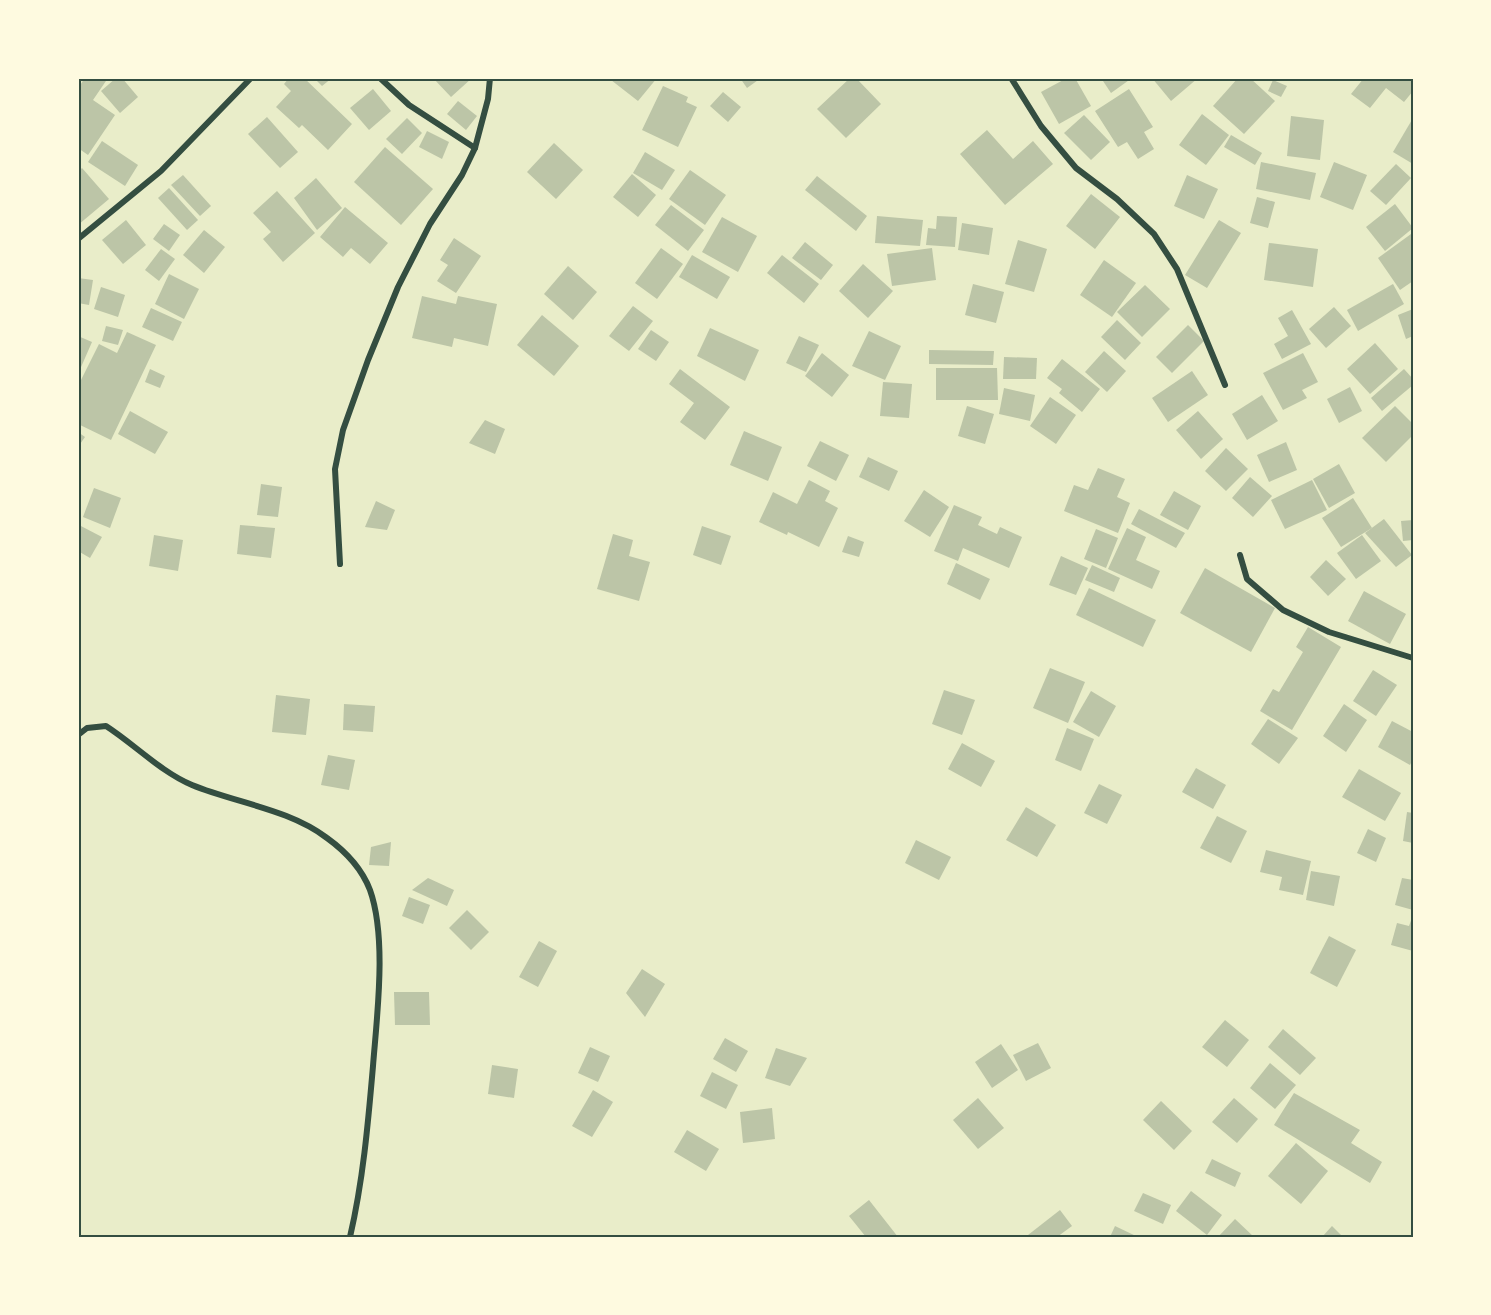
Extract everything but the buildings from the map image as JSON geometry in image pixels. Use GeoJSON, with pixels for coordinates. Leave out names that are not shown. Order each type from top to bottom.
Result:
{"type":"FeatureCollection","features":[{"type":"Feature","properties":{"kind":"street"},"geometry":{"type":"LineString","coordinates":[[78,239],[161,171],[251,78]]}},
{"type":"Feature","properties":{"kind":"street"},"geometry":{"type":"LineString","coordinates":[[380,78],[409,105],[476,148]]}},
{"type":"Feature","properties":{"kind":"street"},"geometry":{"type":"LineString","coordinates":[[340,564],[335,469],[343,430],[398,287],[430,224],[462,175],[476,148],[488,99],[490,78]]}},
{"type":"Feature","properties":{"kind":"street"},"geometry":{"type":"LineString","coordinates":[[1011,78],[1041,126],[1076,168],[1117,199],[1154,234],[1177,268],[1225,385]]}},
{"type":"Feature","properties":{"kind":"street"},"geometry":{"type":"LineString","coordinates":[[1240,555],[1247,579],[1283,610],[1329,632],[1413,658]]}},
{"type":"Feature","properties":{"kind":"street"},"geometry":{"type":"LineString","coordinates":[[78,735],[87,728],[106,726],[190,784],[307,826],[333,843],[360,872],[370,890],[377,931],[379,995],[367,1140],[350,1237]]}}]}
